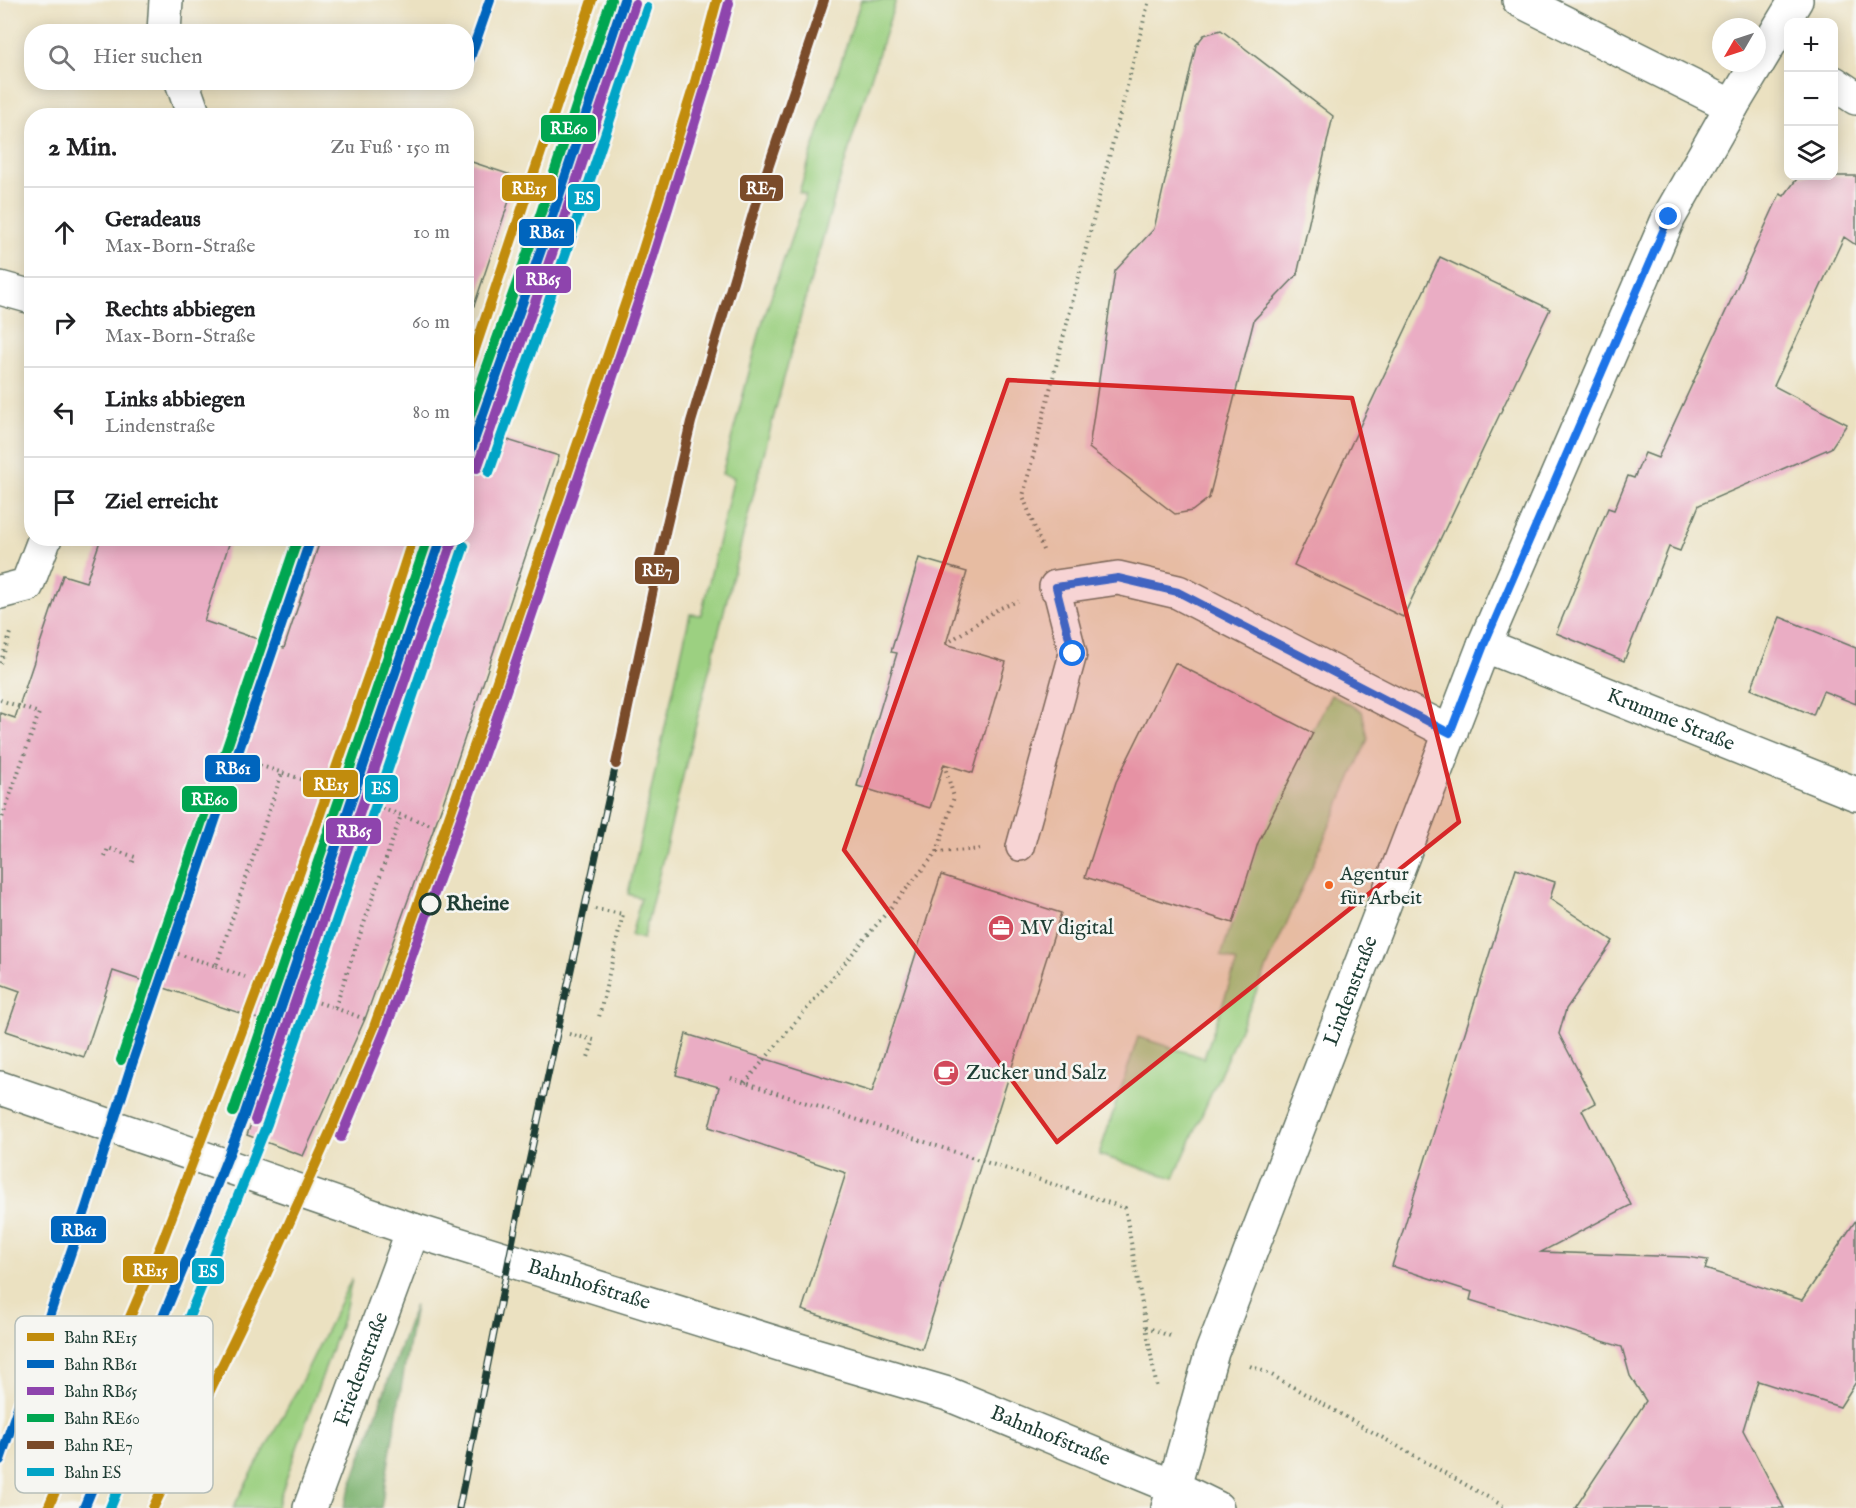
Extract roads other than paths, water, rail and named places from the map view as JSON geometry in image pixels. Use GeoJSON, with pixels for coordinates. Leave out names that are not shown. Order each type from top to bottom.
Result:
{"type":"FeatureCollection","features":[{"type":"Feature","properties":{"kind":"street"},"geometry":{"type":"LineString","coordinates":[[164,24],[166,0]]}},
{"type":"Feature","properties":{"kind":"street"},"geometry":{"type":"LineString","coordinates":[[1519,0],[1732,106]]}},
{"type":"Feature","properties":{"kind":"street","name":"Lindenstraße"},"geometry":{"type":"LineString","coordinates":[[1171,1497],[1212,1352],[1484,645],[1669,217],[1732,106],[1780,46],[1796,0]]}},
{"type":"Feature","properties":{"kind":"street"},"geometry":{"type":"LineString","coordinates":[[1838,86],[1856,98]]}},
{"type":"Feature","properties":{"kind":"street"},"geometry":{"type":"LineString","coordinates":[[185,90],[191,108]]}},
{"type":"Feature","properties":{"kind":"street"},"geometry":{"type":"LineString","coordinates":[[0,288],[24,295]]}},
{"type":"Feature","properties":{"kind":"street"},"geometry":{"type":"LineString","coordinates":[[0,592],[27,585],[42,546]]}},
{"type":"Feature","properties":{"kind":"street"},"geometry":{"type":"LineString","coordinates":[[1056,587],[1118,578],[1178,592],[1450,733]]}},
{"type":"Feature","properties":{"kind":"street","name":"Krumme Straße"},"geometry":{"type":"LineString","coordinates":[[1484,645],[1856,794]]}},
{"type":"Feature","properties":{"kind":"street","name":"Bahnhofstraße"},"geometry":{"type":"LineString","coordinates":[[0,1089],[413,1230],[794,1349],[948,1394],[1171,1497],[1217,1508]]}},
{"type":"Feature","properties":{"kind":"street","name":"Friedenstraße"},"geometry":{"type":"LineString","coordinates":[[310,1508],[413,1230]]}},
{"type":"Feature","properties":{"kind":"lane"},"geometry":{"type":"LineString","coordinates":[[1020,847],[1073,654],[1056,587]]}},
{"type":"Feature","properties":{"kind":"railway"},"geometry":{"type":"LineString","coordinates":[[459,1508],[522,1194],[616,764]]}},
{"type":"Feature","properties":{"kind":"rail line","name":"RB61"},"geometry":{"type":"LineString","coordinates":[[474,46],[490,0]]}},
{"type":"Feature","properties":{"kind":"rail line","name":"RE15"},"geometry":{"type":"LineString","coordinates":[[474,352],[592,0]]}},
{"type":"Feature","properties":{"kind":"rail line","name":"RE60"},"geometry":{"type":"LineString","coordinates":[[474,403],[532,240],[611,0]]}},
{"type":"Feature","properties":{"kind":"rail line","name":"RB61"},"geometry":{"type":"LineString","coordinates":[[474,440],[543,244],[624,0]]}},
{"type":"Feature","properties":{"kind":"rail line","name":"RE15"},"geometry":{"type":"LineString","coordinates":[[213,1384],[265,1277],[374,1027],[485,716],[636,272],[695,82],[717,0]]}},
{"type":"Feature","properties":{"kind":"rail line","name":"RE7"},"geometry":{"type":"LineString","coordinates":[[616,764],[691,422],[756,204],[824,0]]}},
{"type":"Feature","properties":{"kind":"rail line","name":"RB65"},"geometry":{"type":"LineString","coordinates":[[341,1137],[385,1031],[496,720],[647,276],[706,86],[729,3]]}},
{"type":"Feature","properties":{"kind":"rail line","name":"RB65"},"geometry":{"type":"LineString","coordinates":[[477,468],[554,248],[635,4]]}},
{"type":"Feature","properties":{"kind":"rail line","name":"ES"},"geometry":{"type":"LineString","coordinates":[[489,472],[566,252],[647,8]]}},
{"type":"Feature","properties":{"kind":"rail line","name":"RE60"},"geometry":{"type":"LineString","coordinates":[[121,1060],[295,546]]}},
{"type":"Feature","properties":{"kind":"rail line","name":"RB61"},"geometry":{"type":"LineString","coordinates":[[49,1316],[132,1064],[308,546]]}},
{"type":"Feature","properties":{"kind":"rail line","name":"RE15"},"geometry":{"type":"LineString","coordinates":[[130,1316],[161,1245],[277,937],[370,671],[410,546]]}},
{"type":"Feature","properties":{"kind":"rail line","name":"RE60"},"geometry":{"type":"LineString","coordinates":[[233,1112],[425,546]]}},
{"type":"Feature","properties":{"kind":"rail line","name":"RB61"},"geometry":{"type":"LineString","coordinates":[[164,1316],[244,1116],[438,546]]}},
{"type":"Feature","properties":{"kind":"rail line","name":"RB65"},"geometry":{"type":"LineString","coordinates":[[255,1120],[451,546]]}},
{"type":"Feature","properties":{"kind":"rail line","name":"ES"},"geometry":{"type":"LineString","coordinates":[[189,1316],[267,1124],[464,546]]}},
{"type":"Feature","properties":{"kind":"rail line","name":"RB61"},"geometry":{"type":"LineString","coordinates":[[0,1460],[15,1416]]}},
{"type":"Feature","properties":{"kind":"rail line","name":"RE15"},"geometry":{"type":"LineString","coordinates":[[48,1508],[54,1493]]}},
{"type":"Feature","properties":{"kind":"rail line","name":"RB61"},"geometry":{"type":"LineString","coordinates":[[84,1508],[90,1493]]}},
{"type":"Feature","properties":{"kind":"rail line","name":"ES"},"geometry":{"type":"LineString","coordinates":[[110,1508],[116,1493]]}},
{"type":"Feature","properties":{"kind":"rail line","name":"RE15"},"geometry":{"type":"LineString","coordinates":[[153,1508],[160,1493]]}},
{"type":"Feature","properties":{"kind":"place","name":"Agentur für Arbeit"},"geometry":{"type":"Point","coordinates":[1329,885]}},
{"type":"Feature","properties":{"kind":"place","name":"Rheine"},"geometry":{"type":"Point","coordinates":[430,904]}},
{"type":"Feature","properties":{"kind":"place","name":"MV digital"},"geometry":{"type":"Point","coordinates":[1001,928]}},
{"type":"Feature","properties":{"kind":"place","name":"Zucker und Salz"},"geometry":{"type":"Point","coordinates":[946,1073]}}]}
